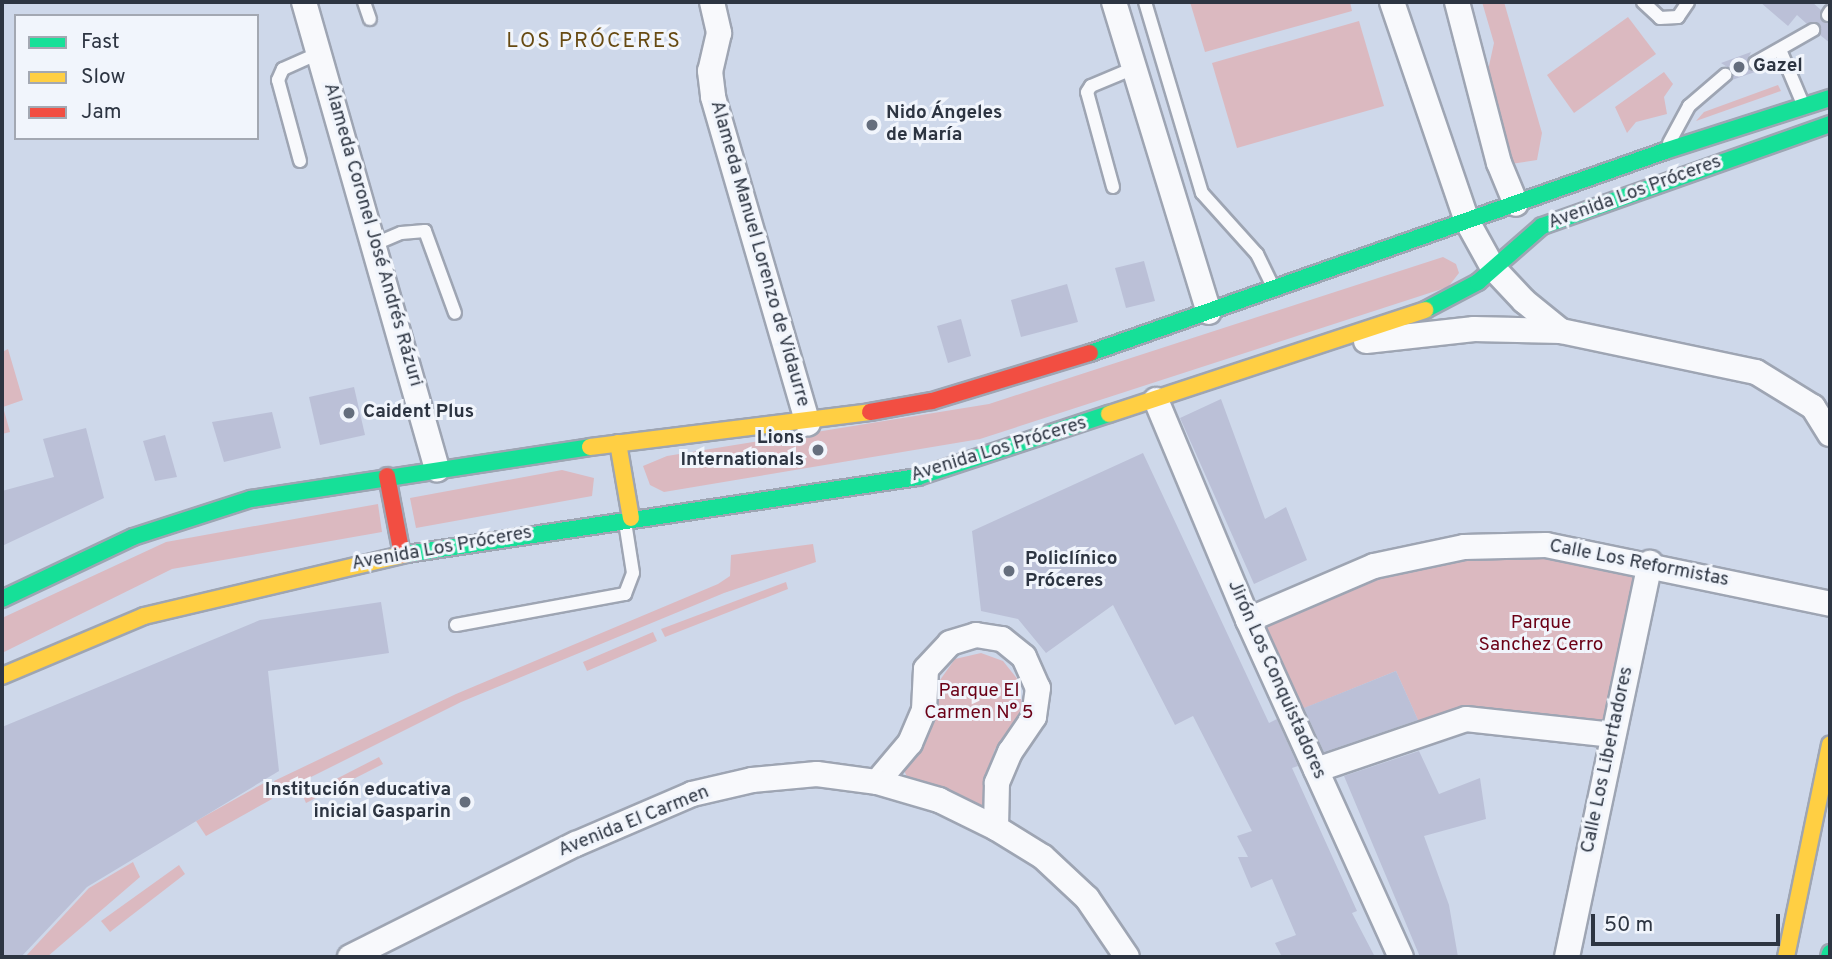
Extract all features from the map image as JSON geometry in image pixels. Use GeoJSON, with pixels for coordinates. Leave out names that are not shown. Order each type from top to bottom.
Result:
{"type":"FeatureCollection","features":[{"type":"Feature","properties":{"kind":"main road","name":"Avenida Los Próceres"},"geometry":{"type":"LineString","coordinates":[[2,599],[170,522],[251,499],[387,476],[618,443],[808,423],[932,401],[1209,312],[1665,151],[1815,104]]}},
{"type":"Feature","properties":{"kind":"main road","name":"Avenida Los Próceres"},"geometry":{"type":"LineString","coordinates":[[2,676],[144,616],[402,555],[628,518],[918,478],[1327,346],[1441,305],[1464,294],[1525,236],[1542,226],[1830,124]]}},
{"type":"Feature","properties":{"kind":"main road"},"geometry":{"type":"LineString","coordinates":[[618,443],[628,518]]}},
{"type":"Feature","properties":{"kind":"main road"},"geometry":{"type":"LineString","coordinates":[[387,476],[402,555]]}},
{"type":"Feature","properties":{"kind":"main road"},"geometry":{"type":"LineString","coordinates":[[1786,957],[1830,744]]}},
{"type":"Feature","properties":{"kind":"street","name":"Alameda Coronel José Andrés Rázuri"},"geometry":{"type":"LineString","coordinates":[[304,2],[437,469]]}},
{"type":"Feature","properties":{"kind":"street","name":"Alameda Manuel Lorenzo de Vidaurre"},"geometry":{"type":"LineString","coordinates":[[712,2],[719,33],[710,71],[713,97],[808,423]]}},
{"type":"Feature","properties":{"kind":"street"},"geometry":{"type":"LineString","coordinates":[[1114,2],[1209,312]]}},
{"type":"Feature","properties":{"kind":"street"},"geometry":{"type":"LineString","coordinates":[[1392,2],[1467,221],[1493,268],[1560,331]]}},
{"type":"Feature","properties":{"kind":"street"},"geometry":{"type":"LineString","coordinates":[[1457,2],[1499,163],[1516,204]]}},
{"type":"Feature","properties":{"kind":"street"},"geometry":{"type":"LineString","coordinates":[[1815,104],[1830,83]]}},
{"type":"Feature","properties":{"kind":"street"},"geometry":{"type":"LineString","coordinates":[[1327,346],[1474,330],[1560,331],[1756,372],[1813,407],[1830,434]]}},
{"type":"Feature","properties":{"kind":"street","name":"Jirón Los Conquistadores"},"geometry":{"type":"LineString","coordinates":[[1156,400],[1248,620],[1401,957]]}},
{"type":"Feature","properties":{"kind":"street","name":"Calle Los Reformistas"},"geometry":{"type":"LineString","coordinates":[[1248,620],[1374,566],[1464,547],[1546,545],[1650,563],[1830,604]]}},
{"type":"Feature","properties":{"kind":"street","name":"Calle Los Libertadores"},"geometry":{"type":"LineString","coordinates":[[1567,957],[1650,563]]}},
{"type":"Feature","properties":{"kind":"street"},"geometry":{"type":"LineString","coordinates":[[877,782],[910,743],[924,710],[926,669],[950,643],[976,635],[1002,639],[1024,657],[1038,688],[1034,717],[1010,752],[997,783],[996,828]]}},
{"type":"Feature","properties":{"kind":"street"},"geometry":{"type":"LineString","coordinates":[[1316,770],[1466,719],[1614,735]]}},
{"type":"Feature","properties":{"kind":"street","name":"Avenida El Carmen"},"geometry":{"type":"LineString","coordinates":[[350,957],[576,844],[692,794],[752,780],[817,774],[877,782],[939,800],[996,828],[1043,857],[1087,898],[1126,957]]}},
{"type":"Feature","properties":{"kind":"lane"},"geometry":{"type":"LineString","coordinates":[[364,2],[370,19]]}},
{"type":"Feature","properties":{"kind":"lane"},"geometry":{"type":"LineString","coordinates":[[1145,2],[1202,192],[1256,254],[1274,288]]}},
{"type":"Feature","properties":{"kind":"lane"},"geometry":{"type":"LineString","coordinates":[[1643,2],[1660,18],[1678,17],[1688,2]]}},
{"type":"Feature","properties":{"kind":"lane"},"geometry":{"type":"LineString","coordinates":[[1755,63],[1781,52],[1814,30]]}},
{"type":"Feature","properties":{"kind":"lane"},"geometry":{"type":"LineString","coordinates":[[1781,52],[1815,104]]}},
{"type":"Feature","properties":{"kind":"lane"},"geometry":{"type":"LineString","coordinates":[[300,161],[278,80],[283,69],[319,53]]}},
{"type":"Feature","properties":{"kind":"lane"},"geometry":{"type":"LineString","coordinates":[[1113,187],[1087,92],[1091,86],[1134,68]]}},
{"type":"Feature","properties":{"kind":"lane"},"geometry":{"type":"LineString","coordinates":[[1665,151],[1689,106],[1725,75]]}},
{"type":"Feature","properties":{"kind":"lane"},"geometry":{"type":"LineString","coordinates":[[375,244],[401,233],[425,231],[455,313]]}},
{"type":"Feature","properties":{"kind":"lane"},"geometry":{"type":"LineString","coordinates":[[456,625],[625,594],[634,573],[628,518]]}},
{"type":"Feature","properties":{"kind":"green space"},"geometry":{"type":"Polygon","coordinates":[[[1190,2],[1350,2],[1352,11],[1205,52],[1190,2]]]}},
{"type":"Feature","properties":{"kind":"green space"},"geometry":{"type":"Polygon","coordinates":[[[1482,2],[1504,2],[1542,133],[1537,160],[1504,165],[1483,93],[1494,43],[1482,2]]]}},
{"type":"Feature","properties":{"kind":"green space"},"geometry":{"type":"Polygon","coordinates":[[[1628,17],[1656,54],[1574,113],[1547,75],[1628,17]]]}},
{"type":"Feature","properties":{"kind":"green space"},"geometry":{"type":"Polygon","coordinates":[[[1359,21],[1384,106],[1237,148],[1212,63],[1359,21]]]}},
{"type":"Feature","properties":{"kind":"green space"},"geometry":{"type":"Polygon","coordinates":[[[1664,72],[1673,84],[1664,97],[1667,114],[1636,122],[1627,133],[1615,107],[1664,72]]]}},
{"type":"Feature","properties":{"kind":"green space"},"geometry":{"type":"Polygon","coordinates":[[[1778,85],[1781,91],[1696,121],[1704,112],[1778,85]]]}},
{"type":"Feature","properties":{"kind":"green space"},"geometry":{"type":"Polygon","coordinates":[[[1443,257],[1456,264],[1459,273],[1448,287],[980,439],[664,492],[650,485],[643,466],[667,456],[989,404],[1443,257]]]}},
{"type":"Feature","properties":{"kind":"green space"},"geometry":{"type":"Polygon","coordinates":[[[8,349],[23,400],[3,407],[10,432],[2,434],[2,352],[8,349]]]}},
{"type":"Feature","properties":{"kind":"green space"},"geometry":{"type":"Polygon","coordinates":[[[562,470],[594,478],[592,496],[416,528],[410,498],[562,470]]]}},
{"type":"Feature","properties":{"kind":"green space"},"geometry":{"type":"Polygon","coordinates":[[[378,504],[382,532],[172,569],[2,653],[2,618],[166,542],[378,504]]]}},
{"type":"Feature","properties":{"kind":"green space"},"geometry":{"type":"Polygon","coordinates":[[[813,544],[816,562],[724,593],[461,702],[279,793],[274,781],[456,694],[718,584],[730,576],[731,555],[813,544]]]}},
{"type":"Feature","properties":{"kind":"green space","name":"Parque Sanchez Cerro"},"geometry":{"type":"Polygon","coordinates":[[[1464,547],[1650,563],[1613,735],[1421,727],[1396,671],[1290,714],[1248,620],[1464,547]]]}},
{"type":"Feature","properties":{"kind":"green space"},"geometry":{"type":"Polygon","coordinates":[[[786,582],[788,589],[665,637],[661,629],[786,582]]]}},
{"type":"Feature","properties":{"kind":"green space"},"geometry":{"type":"Polygon","coordinates":[[[653,632],[657,641],[587,671],[583,662],[653,632]]]}},
{"type":"Feature","properties":{"kind":"green space","name":"Parque El Carmen N° 5"},"geometry":{"type":"Polygon","coordinates":[[[981,653],[1003,661],[1019,681],[1022,706],[1017,726],[995,749],[986,777],[986,804],[977,807],[907,777],[903,768],[927,740],[940,680],[955,659],[981,653]]]}},
{"type":"Feature","properties":{"kind":"green space"},"geometry":{"type":"Polygon","coordinates":[[[379,757],[383,764],[306,803],[303,796],[379,757]]]}},
{"type":"Feature","properties":{"kind":"green space"},"geometry":{"type":"Polygon","coordinates":[[[264,783],[272,799],[206,836],[196,821],[264,783]]]}},
{"type":"Feature","properties":{"kind":"green space"},"geometry":{"type":"Polygon","coordinates":[[[133,862],[140,877],[47,957],[25,957],[89,888],[133,862]]]}},
{"type":"Feature","properties":{"kind":"green space"},"geometry":{"type":"Polygon","coordinates":[[[179,865],[185,874],[110,932],[101,921],[179,865]]]}},
{"type":"Feature","properties":{"kind":"building"},"geometry":{"type":"Polygon","coordinates":[[[1760,2],[1812,2],[1821,10],[1821,19],[1830,23],[1830,43],[1820,35],[1818,23],[1807,24],[1797,15],[1788,26],[1760,2]]]}},
{"type":"Feature","properties":{"kind":"building","name":"Gazel"},"geometry":{"type":"Polygon","coordinates":[[[1751,52],[1746,64],[1755,72],[1732,80],[1732,70],[1721,63],[1751,52]]]}},
{"type":"Feature","properties":{"kind":"building"},"geometry":{"type":"Polygon","coordinates":[[[1144,261],[1155,301],[1126,308],[1115,268],[1144,261]]]}},
{"type":"Feature","properties":{"kind":"building"},"geometry":{"type":"Polygon","coordinates":[[[1067,284],[1078,322],[1021,337],[1011,300],[1067,284]]]}},
{"type":"Feature","properties":{"kind":"building"},"geometry":{"type":"Polygon","coordinates":[[[961,319],[971,356],[948,363],[937,326],[961,319]]]}},
{"type":"Feature","properties":{"kind":"building"},"geometry":{"type":"Polygon","coordinates":[[[354,387],[365,435],[320,445],[309,397],[354,387]]]}},
{"type":"Feature","properties":{"kind":"building"},"geometry":{"type":"Polygon","coordinates":[[[1221,399],[1265,519],[1286,507],[1307,560],[1254,584],[1180,418],[1221,399]]]}},
{"type":"Feature","properties":{"kind":"building"},"geometry":{"type":"Polygon","coordinates":[[[272,412],[281,448],[224,462],[212,422],[272,412]]]}},
{"type":"Feature","properties":{"kind":"building"},"geometry":{"type":"Polygon","coordinates":[[[86,428],[104,498],[2,546],[2,491],[54,477],[43,439],[86,428]]]}},
{"type":"Feature","properties":{"kind":"building"},"geometry":{"type":"Polygon","coordinates":[[[165,435],[177,477],[155,481],[143,441],[165,435]]]}},
{"type":"Feature","properties":{"kind":"building"},"geometry":{"type":"Polygon","coordinates":[[[1143,453],[1269,723],[1277,719],[1298,766],[1292,768],[1357,911],[1352,913],[1375,957],[1282,957],[1275,943],[1296,935],[1272,879],[1251,888],[1238,857],[1248,857],[1237,836],[1252,831],[1193,716],[1175,725],[1113,605],[1046,653],[1018,619],[981,611],[972,531],[1143,453]]]}},
{"type":"Feature","properties":{"kind":"building"},"geometry":{"type":"Polygon","coordinates":[[[381,602],[389,653],[268,671],[279,771],[87,887],[21,957],[2,957],[2,727],[260,620],[381,602]]]}},
{"type":"Feature","properties":{"kind":"building"},"geometry":{"type":"Polygon","coordinates":[[[1396,671],[1418,720],[1324,752],[1304,708],[1396,671]]]}},
{"type":"Feature","properties":{"kind":"building"},"geometry":{"type":"Polygon","coordinates":[[[1419,751],[1439,794],[1480,778],[1486,819],[1424,836],[1449,905],[1458,957],[1420,957],[1344,776],[1419,751]]]}},
{"type":"Feature","properties":{"kind":"traffic: fast"},"geometry":{"type":"LineString","coordinates":[[1090,353],[1665,151],[1830,98]]}},
{"type":"Feature","properties":{"kind":"traffic: fast"},"geometry":{"type":"LineString","coordinates":[[1425,310],[1478,282],[1542,226],[1830,124]]}},
{"type":"Feature","properties":{"kind":"traffic: fast"},"geometry":{"type":"LineString","coordinates":[[407,554],[918,477],[1109,414]]}},
{"type":"Feature","properties":{"kind":"traffic: fast"},"geometry":{"type":"LineString","coordinates":[[2,599],[133,537],[251,499],[590,447]]}},
{"type":"Feature","properties":{"kind":"traffic: fast"},"geometry":{"type":"LineString","coordinates":[[1829,957],[1830,953]]}},
{"type":"Feature","properties":{"kind":"traffic: slow"},"geometry":{"type":"LineString","coordinates":[[1109,414],[1425,310]]}},
{"type":"Feature","properties":{"kind":"traffic: slow"},"geometry":{"type":"LineString","coordinates":[[590,447],[870,412]]}},
{"type":"Feature","properties":{"kind":"traffic: slow"},"geometry":{"type":"LineString","coordinates":[[618,443],[631,518]]}},
{"type":"Feature","properties":{"kind":"traffic: slow"},"geometry":{"type":"LineString","coordinates":[[2,676],[144,616],[407,554]]}},
{"type":"Feature","properties":{"kind":"traffic: slow"},"geometry":{"type":"LineString","coordinates":[[1786,957],[1830,744]]}},
{"type":"Feature","properties":{"kind":"traffic: jam"},"geometry":{"type":"LineString","coordinates":[[870,412],[932,401],[1090,353]]}},
{"type":"Feature","properties":{"kind":"traffic: jam"},"geometry":{"type":"LineString","coordinates":[[387,476],[402,555]]}},
{"type":"Feature","properties":{"kind":"place","name":"Gazel"},"geometry":{"type":"Point","coordinates":[1739,67]}},
{"type":"Feature","properties":{"kind":"place","name":"Nido Ángeles de María"},"geometry":{"type":"Point","coordinates":[872,125]}},
{"type":"Feature","properties":{"kind":"place","name":"Caident Plus"},"geometry":{"type":"Point","coordinates":[349,413]}},
{"type":"Feature","properties":{"kind":"place","name":"Lions Internationals"},"geometry":{"type":"Point","coordinates":[818,450]}},
{"type":"Feature","properties":{"kind":"place","name":"Policlínico Próceres"},"geometry":{"type":"Point","coordinates":[1009,571]}},
{"type":"Feature","properties":{"kind":"place","name":"Institución educativa inicial Gasparin"},"geometry":{"type":"Point","coordinates":[465,802]}},
{"type":"Feature","properties":{"kind":"district","name":"LOS PRÓCERES"},"geometry":{"type":"Point","coordinates":[594,42]}}]}
